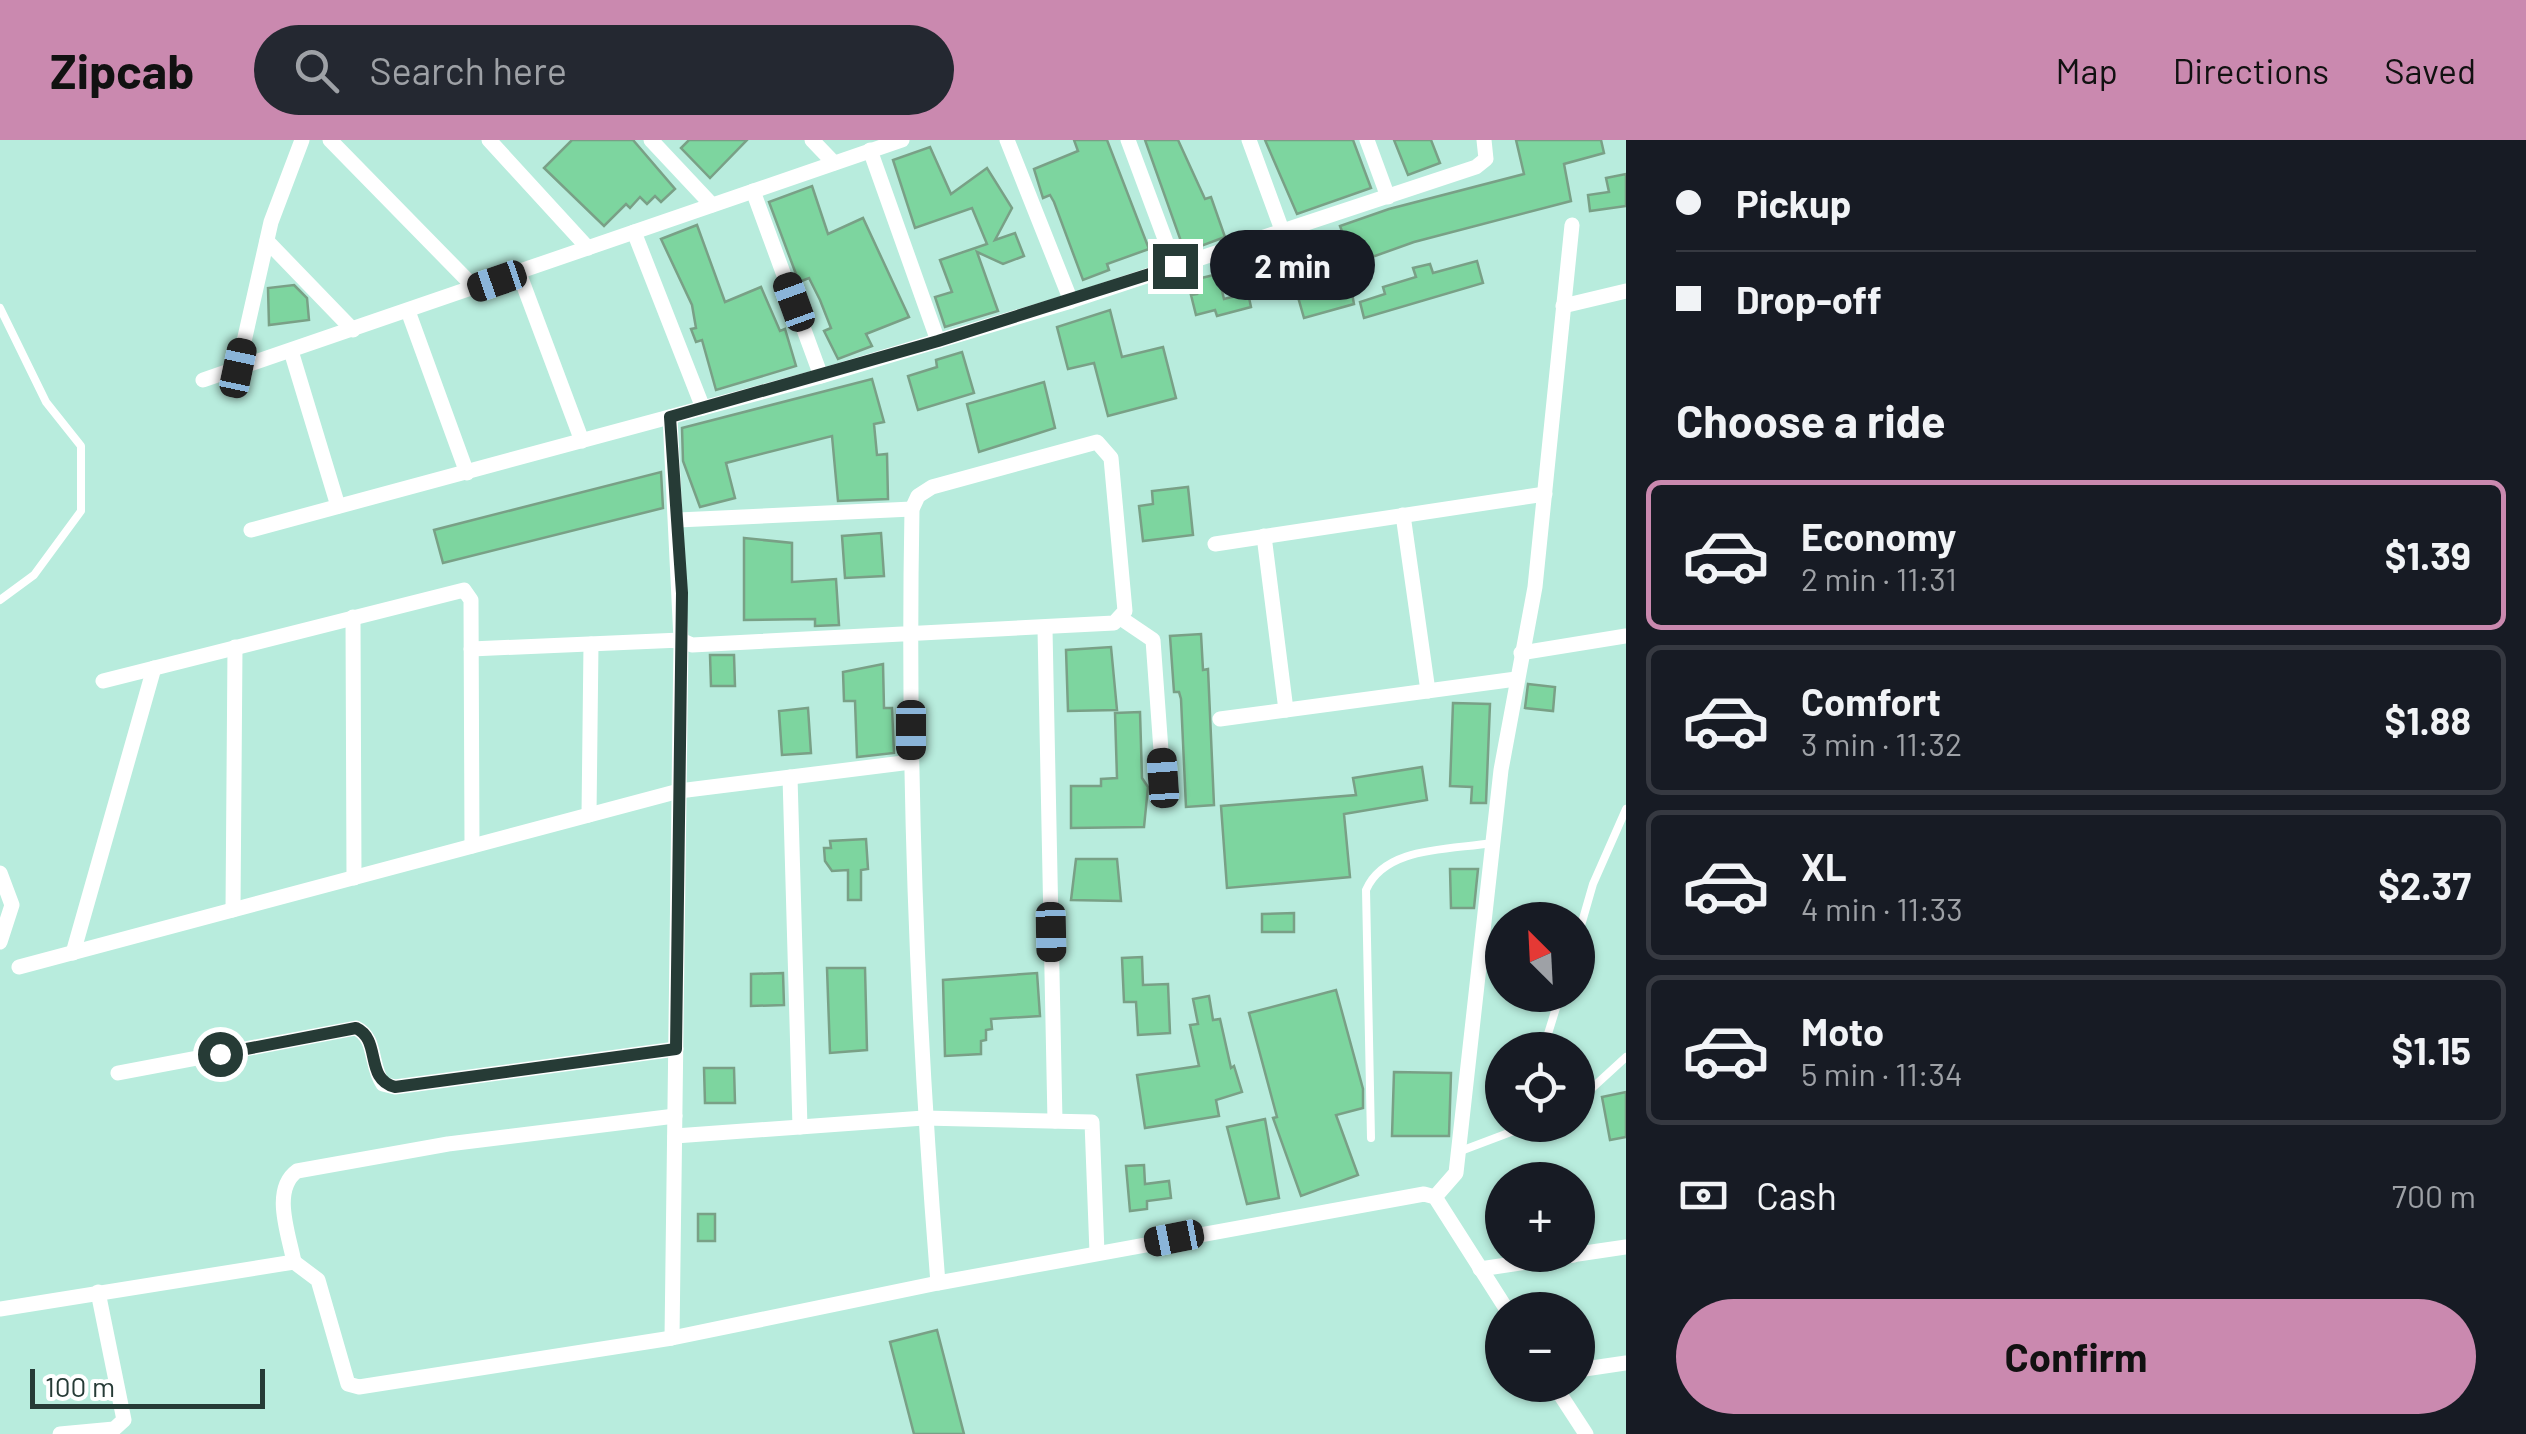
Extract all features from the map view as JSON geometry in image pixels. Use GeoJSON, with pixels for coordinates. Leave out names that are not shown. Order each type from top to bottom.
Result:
{"type":"FeatureCollection","features":[{"type":"Feature","properties":{"kind":"street"},"geometry":{"type":"LineString","coordinates":[[238,368],[267,241],[302,140]]}},
{"type":"Feature","properties":{"kind":"street"},"geometry":{"type":"LineString","coordinates":[[330,140],[474,288]]}},
{"type":"Feature","properties":{"kind":"street"},"geometry":{"type":"LineString","coordinates":[[489,140],[588,248]]}},
{"type":"Feature","properties":{"kind":"street"},"geometry":{"type":"LineString","coordinates":[[651,140],[712,205]]}},
{"type":"Feature","properties":{"kind":"street"},"geometry":{"type":"LineString","coordinates":[[812,140],[834,163]]}},
{"type":"Feature","properties":{"kind":"street"},"geometry":{"type":"LineString","coordinates":[[203,380],[902,140]]}},
{"type":"Feature","properties":{"kind":"street"},"geometry":{"type":"LineString","coordinates":[[1008,140],[1070,301]]}},
{"type":"Feature","properties":{"kind":"street"},"geometry":{"type":"LineString","coordinates":[[1128,140],[1175,266]]}},
{"type":"Feature","properties":{"kind":"street"},"geometry":{"type":"LineString","coordinates":[[1249,140],[1282,230]]}},
{"type":"Feature","properties":{"kind":"street"},"geometry":{"type":"LineString","coordinates":[[1367,140],[1388,197]]}},
{"type":"Feature","properties":{"kind":"street"},"geometry":{"type":"LineString","coordinates":[[251,530],[821,376],[1070,301],[1476,167],[1486,159],[1484,140]]}},
{"type":"Feature","properties":{"kind":"street"},"geometry":{"type":"LineString","coordinates":[[870,150],[938,341]]}},
{"type":"Feature","properties":{"kind":"street"},"geometry":{"type":"LineString","coordinates":[[753,191],[821,376]]}},
{"type":"Feature","properties":{"kind":"street"},"geometry":{"type":"LineString","coordinates":[[1434,1198],[1453,1180],[1458,1152],[1492,843],[1545,494],[1572,225]]}},
{"type":"Feature","properties":{"kind":"street"},"geometry":{"type":"LineString","coordinates":[[634,232],[703,408]]}},
{"type":"Feature","properties":{"kind":"street"},"geometry":{"type":"LineString","coordinates":[[267,241],[353,330]]}},
{"type":"Feature","properties":{"kind":"street"},"geometry":{"type":"LineString","coordinates":[[519,274],[582,441]]}},
{"type":"Feature","properties":{"kind":"street"},"geometry":{"type":"LineString","coordinates":[[1563,306],[1626,290]]}},
{"type":"Feature","properties":{"kind":"street"},"geometry":{"type":"LineString","coordinates":[[408,311],[466,472]]}},
{"type":"Feature","properties":{"kind":"street"},"geometry":{"type":"LineString","coordinates":[[291,352],[338,506]]}},
{"type":"Feature","properties":{"kind":"street"},"geometry":{"type":"LineString","coordinates":[[670,417],[681,640],[672,1338]]}},
{"type":"Feature","properties":{"kind":"street"},"geometry":{"type":"LineString","coordinates":[[938,1283],[916,979],[910,632],[912,508],[918,496],[932,487],[1096,442],[1111,458],[1122,618]]}},
{"type":"Feature","properties":{"kind":"street"},"geometry":{"type":"LineString","coordinates":[[1216,544],[1545,494]]}},
{"type":"Feature","properties":{"kind":"street"},"geometry":{"type":"LineString","coordinates":[[678,520],[912,508]]}},
{"type":"Feature","properties":{"kind":"street"},"geometry":{"type":"LineString","coordinates":[[1404,515],[1428,691]]}},
{"type":"Feature","properties":{"kind":"street"},"geometry":{"type":"LineString","coordinates":[[1264,536],[1286,710]]}},
{"type":"Feature","properties":{"kind":"street"},"geometry":{"type":"LineString","coordinates":[[103,682],[464,590],[471,600],[472,846]]}},
{"type":"Feature","properties":{"kind":"street"},"geometry":{"type":"LineString","coordinates":[[353,617],[354,878]]}},
{"type":"Feature","properties":{"kind":"street"},"geometry":{"type":"LineString","coordinates":[[472,648],[681,640],[692,645],[910,632],[1045,629],[1114,623],[1122,618]]}},
{"type":"Feature","properties":{"kind":"street"},"geometry":{"type":"LineString","coordinates":[[1122,618],[1153,640],[1163,778]]}},
{"type":"Feature","properties":{"kind":"street"},"geometry":{"type":"LineString","coordinates":[[1045,629],[1055,1120]]}},
{"type":"Feature","properties":{"kind":"street"},"geometry":{"type":"LineString","coordinates":[[1521,653],[1626,636]]}},
{"type":"Feature","properties":{"kind":"street"},"geometry":{"type":"LineString","coordinates":[[589,815],[591,644]]}},
{"type":"Feature","properties":{"kind":"street"},"geometry":{"type":"LineString","coordinates":[[234,910],[235,648]]}},
{"type":"Feature","properties":{"kind":"street"},"geometry":{"type":"LineString","coordinates":[[73,953],[154,668]]}},
{"type":"Feature","properties":{"kind":"street"},"geometry":{"type":"LineString","coordinates":[[1220,719],[1516,679]]}},
{"type":"Feature","properties":{"kind":"street"},"geometry":{"type":"LineString","coordinates":[[19,967],[679,791],[911,762]]}},
{"type":"Feature","properties":{"kind":"street"},"geometry":{"type":"LineString","coordinates":[[790,777],[800,1128]]}},
{"type":"Feature","properties":{"kind":"street"},"geometry":{"type":"LineString","coordinates":[[0,873],[12,905],[0,942]]}},
{"type":"Feature","properties":{"kind":"street"},"geometry":{"type":"LineString","coordinates":[[118,1073],[356,1028],[369,1038],[383,1084],[395,1087],[676,1049]]}},
{"type":"Feature","properties":{"kind":"street"},"geometry":{"type":"LineString","coordinates":[[675,1116],[466,1142],[297,1171],[286,1179],[282,1192],[294,1262],[318,1280],[348,1384],[359,1387],[672,1338],[1407,1194],[1434,1198],[1495,1292]]}},
{"type":"Feature","properties":{"kind":"street"},"geometry":{"type":"LineString","coordinates":[[675,1136],[924,1118],[1055,1120],[1094,1125],[1097,1253]]}},
{"type":"Feature","properties":{"kind":"street"},"geometry":{"type":"LineString","coordinates":[[1595,1252],[1626,1247]]}},
{"type":"Feature","properties":{"kind":"street"},"geometry":{"type":"LineString","coordinates":[[0,1309],[294,1262]]}},
{"type":"Feature","properties":{"kind":"street"},"geometry":{"type":"LineString","coordinates":[[1480,1269],[1485,1268]]}},
{"type":"Feature","properties":{"kind":"street"},"geometry":{"type":"LineString","coordinates":[[60,1434],[123,1430],[98,1292]]}},
{"type":"Feature","properties":{"kind":"street"},"geometry":{"type":"LineString","coordinates":[[1595,1368],[1626,1363]]}},
{"type":"Feature","properties":{"kind":"street"},"geometry":{"type":"LineString","coordinates":[[1565,1402],[1586,1434]]}},
{"type":"Feature","properties":{"kind":"lane"},"geometry":{"type":"LineString","coordinates":[[0,308],[46,402],[81,446],[80,511],[34,576],[0,600]]}},
{"type":"Feature","properties":{"kind":"lane"},"geometry":{"type":"LineString","coordinates":[[1588,902],[1626,809]]}},
{"type":"Feature","properties":{"kind":"lane"},"geometry":{"type":"LineString","coordinates":[[1371,1138],[1366,890],[1376,872],[1393,860],[1492,843]]}},
{"type":"Feature","properties":{"kind":"lane"},"geometry":{"type":"LineString","coordinates":[[1595,1086],[1626,1058]]}},
{"type":"Feature","properties":{"kind":"lane"},"geometry":{"type":"LineString","coordinates":[[1458,1152],[1485,1141]]}},
{"type":"Feature","properties":{"kind":"building"},"geometry":{"type":"Polygon","coordinates":[[[572,140],[633,140],[675,189],[661,202],[655,196],[647,204],[640,197],[630,208],[626,204],[604,226],[544,168],[572,140]]]}},
{"type":"Feature","properties":{"kind":"building"},"geometry":{"type":"Polygon","coordinates":[[[689,140],[747,140],[710,178],[681,148],[689,140]]]}},
{"type":"Feature","properties":{"kind":"building"},"geometry":{"type":"Polygon","coordinates":[[[1074,140],[1107,140],[1149,249],[1107,264],[1109,270],[1083,280],[1054,202],[1050,195],[1043,198],[1034,169],[1078,151],[1074,140]]]}},
{"type":"Feature","properties":{"kind":"building"},"geometry":{"type":"Polygon","coordinates":[[[1145,140],[1178,140],[1205,199],[1211,197],[1225,237],[1193,249],[1191,244],[1183,247],[1145,140]]]}},
{"type":"Feature","properties":{"kind":"building"},"geometry":{"type":"Polygon","coordinates":[[[1265,140],[1353,140],[1371,188],[1297,214],[1265,140]]]}},
{"type":"Feature","properties":{"kind":"building"},"geometry":{"type":"Polygon","coordinates":[[[1394,140],[1431,140],[1440,163],[1408,175],[1394,140]]]}},
{"type":"Feature","properties":{"kind":"building"},"geometry":{"type":"Polygon","coordinates":[[[1516,140],[1601,140],[1604,153],[1564,164],[1571,201],[1414,242],[1347,266],[1354,304],[1304,318],[1296,290],[1324,282],[1313,242],[1343,234],[1340,226],[1389,209],[1524,174],[1516,140]]]}},
{"type":"Feature","properties":{"kind":"building"},"geometry":{"type":"Polygon","coordinates":[[[930,147],[951,194],[987,168],[1012,208],[995,240],[1015,233],[1024,256],[1003,264],[977,252],[998,311],[945,327],[935,297],[952,292],[940,260],[987,244],[972,208],[915,228],[893,160],[930,147]]]}},
{"type":"Feature","properties":{"kind":"building"},"geometry":{"type":"Polygon","coordinates":[[[1626,174],[1626,206],[1590,211],[1588,195],[1609,192],[1606,178],[1626,174]]]}},
{"type":"Feature","properties":{"kind":"building"},"geometry":{"type":"Polygon","coordinates":[[[812,186],[828,234],[863,218],[909,317],[866,334],[872,346],[838,359],[824,331],[831,328],[820,300],[809,278],[799,282],[769,202],[812,186]]]}},
{"type":"Feature","properties":{"kind":"building"},"geometry":{"type":"Polygon","coordinates":[[[697,225],[725,302],[761,287],[780,331],[785,329],[796,366],[716,390],[702,340],[696,342],[691,329],[696,328],[692,305],[661,239],[697,225]]]}},
{"type":"Feature","properties":{"kind":"building"},"geometry":{"type":"Polygon","coordinates":[[[1477,261],[1483,283],[1364,318],[1360,302],[1385,294],[1383,287],[1416,277],[1413,268],[1430,264],[1433,273],[1477,261]]]}},
{"type":"Feature","properties":{"kind":"building"},"geometry":{"type":"Polygon","coordinates":[[[1218,274],[1224,299],[1248,293],[1251,307],[1217,316],[1215,310],[1196,315],[1191,295],[1197,294],[1193,280],[1218,274]]]}},
{"type":"Feature","properties":{"kind":"building"},"geometry":{"type":"Polygon","coordinates":[[[294,285],[307,298],[309,320],[269,325],[268,288],[294,285]]]}},
{"type":"Feature","properties":{"kind":"building"},"geometry":{"type":"Polygon","coordinates":[[[1110,310],[1122,357],[1163,347],[1176,398],[1108,416],[1094,363],[1068,369],[1057,327],[1110,310]]]}},
{"type":"Feature","properties":{"kind":"building"},"geometry":{"type":"Polygon","coordinates":[[[962,352],[974,393],[918,410],[908,376],[937,367],[936,360],[962,352]]]}},
{"type":"Feature","properties":{"kind":"building"},"geometry":{"type":"Polygon","coordinates":[[[872,379],[884,422],[874,424],[877,455],[887,454],[888,499],[838,501],[832,436],[726,463],[735,498],[700,507],[683,461],[682,428],[872,379]]]}},
{"type":"Feature","properties":{"kind":"building"},"geometry":{"type":"Polygon","coordinates":[[[1044,382],[1055,428],[979,452],[967,404],[1044,382]]]}},
{"type":"Feature","properties":{"kind":"building"},"geometry":{"type":"Polygon","coordinates":[[[661,472],[663,508],[443,563],[434,530],[661,472]]]}},
{"type":"Feature","properties":{"kind":"building"},"geometry":{"type":"Polygon","coordinates":[[[1188,487],[1193,535],[1143,541],[1139,506],[1153,504],[1152,491],[1188,487]]]}},
{"type":"Feature","properties":{"kind":"building"},"geometry":{"type":"Polygon","coordinates":[[[881,533],[884,576],[845,578],[842,536],[881,533]]]}},
{"type":"Feature","properties":{"kind":"building"},"geometry":{"type":"Polygon","coordinates":[[[744,538],[792,543],[792,582],[836,579],[839,625],[815,626],[815,619],[744,620],[744,538]]]}},
{"type":"Feature","properties":{"kind":"building"},"geometry":{"type":"Polygon","coordinates":[[[1201,634],[1203,670],[1208,669],[1214,805],[1186,807],[1181,699],[1179,692],[1174,692],[1170,636],[1201,634]]]}},
{"type":"Feature","properties":{"kind":"building"},"geometry":{"type":"Polygon","coordinates":[[[1111,647],[1117,710],[1068,711],[1066,650],[1111,647]]]}},
{"type":"Feature","properties":{"kind":"building"},"geometry":{"type":"Polygon","coordinates":[[[710,655],[734,655],[735,686],[711,686],[710,655]]]}},
{"type":"Feature","properties":{"kind":"building"},"geometry":{"type":"Polygon","coordinates":[[[883,664],[884,708],[892,708],[894,753],[857,757],[855,701],[844,701],[843,672],[883,664]]]}},
{"type":"Feature","properties":{"kind":"building"},"geometry":{"type":"Polygon","coordinates":[[[1528,684],[1555,687],[1553,711],[1525,708],[1528,684]]]}},
{"type":"Feature","properties":{"kind":"building"},"geometry":{"type":"Polygon","coordinates":[[[1453,703],[1490,704],[1486,803],[1471,803],[1472,787],[1450,786],[1453,703]]]}},
{"type":"Feature","properties":{"kind":"building"},"geometry":{"type":"Polygon","coordinates":[[[808,708],[811,753],[782,755],[779,711],[808,708]]]}},
{"type":"Feature","properties":{"kind":"building"},"geometry":{"type":"Polygon","coordinates":[[[1140,712],[1142,778],[1148,787],[1144,827],[1071,828],[1071,786],[1101,786],[1101,779],[1117,778],[1115,713],[1140,712]]]}},
{"type":"Feature","properties":{"kind":"building"},"geometry":{"type":"Polygon","coordinates":[[[1422,767],[1427,800],[1344,814],[1350,877],[1227,888],[1221,806],[1356,795],[1353,778],[1422,767]]]}},
{"type":"Feature","properties":{"kind":"building"},"geometry":{"type":"Polygon","coordinates":[[[866,839],[868,869],[861,870],[861,900],[848,900],[848,870],[832,871],[825,861],[824,848],[831,848],[830,841],[866,839]]]}},
{"type":"Feature","properties":{"kind":"building"},"geometry":{"type":"Polygon","coordinates":[[[1076,859],[1117,859],[1121,901],[1071,900],[1076,859]]]}},
{"type":"Feature","properties":{"kind":"building"},"geometry":{"type":"Polygon","coordinates":[[[1450,869],[1478,869],[1474,908],[1451,908],[1450,869]]]}},
{"type":"Feature","properties":{"kind":"building"},"geometry":{"type":"Polygon","coordinates":[[[1294,913],[1294,932],[1262,932],[1262,914],[1294,913]]]}},
{"type":"Feature","properties":{"kind":"building"},"geometry":{"type":"Polygon","coordinates":[[[1142,957],[1143,985],[1168,984],[1170,1033],[1138,1035],[1136,1002],[1124,1002],[1122,958],[1142,957]]]}},
{"type":"Feature","properties":{"kind":"building"},"geometry":{"type":"Polygon","coordinates":[[[827,968],[865,968],[867,1050],[830,1053],[827,968]]]}},
{"type":"Feature","properties":{"kind":"building"},"geometry":{"type":"Polygon","coordinates":[[[783,973],[784,1005],[751,1006],[751,974],[783,973]]]}},
{"type":"Feature","properties":{"kind":"building"},"geometry":{"type":"Polygon","coordinates":[[[1037,973],[1040,1016],[991,1019],[992,1029],[986,1030],[986,1040],[981,1041],[981,1054],[945,1056],[943,980],[1037,973]]]}},
{"type":"Feature","properties":{"kind":"building"},"geometry":{"type":"Polygon","coordinates":[[[1336,990],[1363,1089],[1363,1108],[1336,1115],[1358,1175],[1301,1196],[1273,1118],[1277,1117],[1249,1013],[1336,990]]]}},
{"type":"Feature","properties":{"kind":"building"},"geometry":{"type":"Polygon","coordinates":[[[1209,996],[1213,1020],[1220,1019],[1231,1068],[1234,1066],[1242,1092],[1216,1100],[1219,1116],[1145,1128],[1137,1075],[1199,1066],[1190,1025],[1198,1024],[1193,999],[1209,996]]]}},
{"type":"Feature","properties":{"kind":"building"},"geometry":{"type":"Polygon","coordinates":[[[704,1068],[734,1068],[735,1103],[705,1103],[704,1068]]]}},
{"type":"Feature","properties":{"kind":"building"},"geometry":{"type":"Polygon","coordinates":[[[1394,1072],[1451,1073],[1449,1136],[1392,1136],[1394,1072]]]}},
{"type":"Feature","properties":{"kind":"building"},"geometry":{"type":"Polygon","coordinates":[[[1626,1092],[1626,1137],[1610,1140],[1602,1097],[1626,1092]]]}},
{"type":"Feature","properties":{"kind":"building"},"geometry":{"type":"Polygon","coordinates":[[[1265,1119],[1279,1198],[1247,1204],[1227,1127],[1265,1119]]]}},
{"type":"Feature","properties":{"kind":"building"},"geometry":{"type":"Polygon","coordinates":[[[1144,1165],[1145,1184],[1169,1181],[1171,1198],[1147,1201],[1147,1209],[1130,1211],[1126,1166],[1144,1165]]]}},
{"type":"Feature","properties":{"kind":"building"},"geometry":{"type":"Polygon","coordinates":[[[698,1214],[715,1214],[715,1241],[698,1241],[698,1214]]]}},
{"type":"Feature","properties":{"kind":"building"},"geometry":{"type":"Polygon","coordinates":[[[937,1330],[964,1434],[914,1434],[890,1342],[937,1330]]]}},
{"type":"Feature","properties":{"kind":"route"},"geometry":{"type":"LineString","coordinates":[[220,1054],[356,1028],[369,1038],[383,1084],[395,1087],[676,1049],[682,593],[670,417],[821,376],[1175,266]]}}]}
